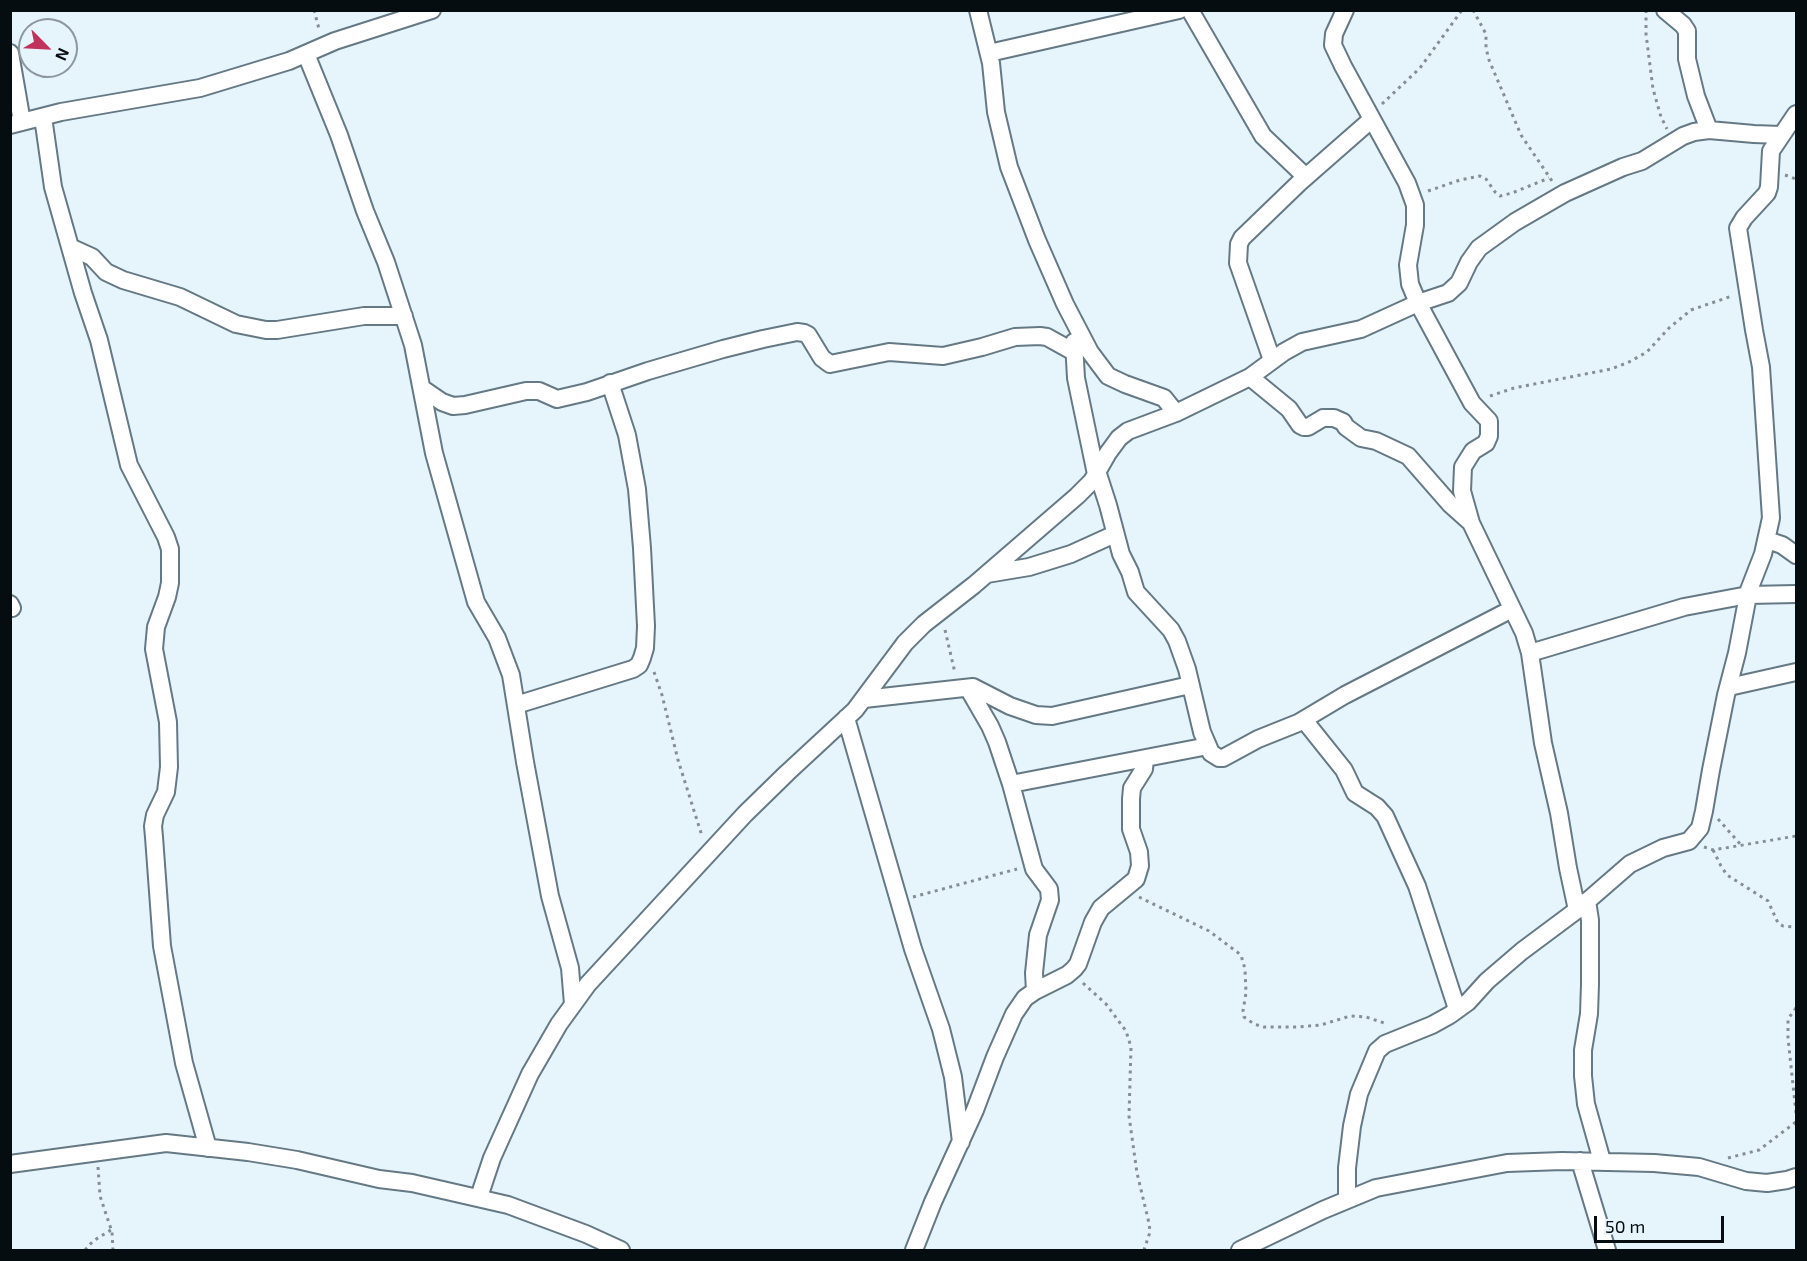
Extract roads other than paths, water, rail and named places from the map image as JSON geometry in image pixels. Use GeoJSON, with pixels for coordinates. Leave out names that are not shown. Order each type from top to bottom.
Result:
{"type":"FeatureCollection","features":[{"type":"Feature","properties":{"kind":"street"},"geometry":{"type":"LineString","coordinates":[[10,53],[16,123],[200,88],[289,61],[335,41],[432,10]]}},
{"type":"Feature","properties":{"kind":"street"},"geometry":{"type":"LineString","coordinates":[[978,10],[989,53],[996,112],[1009,166],[1037,240],[1072,317],[1090,352],[1108,375],[1125,384],[1164,398],[1176,413]]}},
{"type":"Feature","properties":{"kind":"street"},"geometry":{"type":"LineString","coordinates":[[989,53],[1179,10]]}},
{"type":"Feature","properties":{"kind":"street"},"geometry":{"type":"LineString","coordinates":[[1190,10],[1263,136],[1306,177]]}},
{"type":"Feature","properties":{"kind":"street"},"geometry":{"type":"LineString","coordinates":[[1345,10],[1334,34],[1333,45],[1407,183],[1415,205],[1416,225],[1408,274],[1410,284],[1472,403],[1489,421],[1490,436],[1486,442],[1473,451],[1463,467],[1462,491],[1471,523],[1524,633],[1530,653],[1543,743],[1559,813],[1568,868],[1590,920],[1589,1014],[1583,1050],[1583,1076],[1586,1104],[1602,1161]]}},
{"type":"Feature","properties":{"kind":"street"},"geometry":{"type":"LineString","coordinates":[[1665,10],[1683,25],[1686,31],[1687,59],[1696,96],[1708,130]]}},
{"type":"Feature","properties":{"kind":"street"},"geometry":{"type":"LineString","coordinates":[[306,54],[386,262],[413,345],[434,453],[476,602],[504,652],[512,675],[525,762],[550,896],[570,968],[573,1004]]}},
{"type":"Feature","properties":{"kind":"street"},"geometry":{"type":"LineString","coordinates":[[1347,1200],[1347,1168],[1352,1126],[1359,1094],[1377,1051],[1385,1044],[1432,1025],[1468,1002],[1487,981],[1522,951],[1582,905],[1630,864],[1663,848],[1689,841],[1700,828],[1752,579],[1770,541],[1771,518],[1765,404],[1738,228],[1767,193],[1771,151],[1797,114]]}},
{"type":"Feature","properties":{"kind":"street"},"geometry":{"type":"LineString","coordinates":[[43,117],[53,187],[99,340],[129,465],[170,549],[170,583],[156,627],[154,649],[168,722],[169,767],[166,792],[155,815],[153,826],[162,946],[184,1063],[208,1148]]}},
{"type":"Feature","properties":{"kind":"street"},"geometry":{"type":"LineString","coordinates":[[1272,360],[1238,263],[1237,253],[1242,238],[1371,117]]}},
{"type":"Feature","properties":{"kind":"street"},"geometry":{"type":"LineString","coordinates":[[479,1197],[492,1158],[530,1074],[559,1024],[588,984],[708,854],[864,699],[905,643],[1092,481],[1119,438],[1128,431],[1176,413],[1250,377],[1272,360],[1302,342],[1361,328],[1418,303],[1448,293],[1459,283],[1479,248],[1515,222],[1561,196],[1623,166],[1642,161],[1694,132],[1708,130],[1781,135]]}},
{"type":"Feature","properties":{"kind":"street"},"geometry":{"type":"LineString","coordinates":[[70,247],[92,256],[106,272],[123,280],[180,297],[236,324],[277,330],[364,316],[404,316]]}},
{"type":"Feature","properties":{"kind":"street"},"geometry":{"type":"LineString","coordinates":[[1072,317],[1076,378],[1096,473],[1108,505],[1121,554],[1136,592],[1171,630],[1177,641],[1208,746],[1215,757],[1222,758],[1258,739],[1304,720],[1345,694],[1512,609]]}},
{"type":"Feature","properties":{"kind":"street"},"geometry":{"type":"LineString","coordinates":[[423,389],[442,402],[453,406],[526,391],[540,392],[557,399],[587,393],[610,383],[723,349],[797,332],[808,335],[822,358],[830,364],[889,352],[943,356],[1015,337],[1040,336],[1074,352]]}},
{"type":"Feature","properties":{"kind":"street"},"geometry":{"type":"LineString","coordinates":[[1250,377],[1289,409],[1300,425],[1308,427],[1323,418],[1334,418],[1343,422],[1361,438],[1376,441],[1408,456],[1450,504],[1471,523]]}},
{"type":"Feature","properties":{"kind":"street"},"geometry":{"type":"LineString","coordinates":[[516,705],[633,669],[639,665],[645,648],[646,626],[637,489],[627,435],[610,383]]}},
{"type":"Feature","properties":{"kind":"street"},"geometry":{"type":"LineString","coordinates":[[987,574],[1029,567],[1071,554],[1115,534]]}},
{"type":"Feature","properties":{"kind":"street"},"geometry":{"type":"LineString","coordinates":[[1770,541],[1797,538]]}},
{"type":"Feature","properties":{"kind":"street"},"geometry":{"type":"LineString","coordinates":[[1770,541],[1782,545],[1797,555]]}},
{"type":"Feature","properties":{"kind":"street"},"geometry":{"type":"LineString","coordinates":[[1530,653],[1684,607],[1748,596],[1797,594]]}},
{"type":"Feature","properties":{"kind":"street"},"geometry":{"type":"LineString","coordinates":[[1729,687],[1797,672]]}},
{"type":"Feature","properties":{"kind":"street"},"geometry":{"type":"LineString","coordinates":[[864,699],[973,687],[1010,706],[1036,715],[1052,716],[1190,685]]}},
{"type":"Feature","properties":{"kind":"street"},"geometry":{"type":"LineString","coordinates":[[964,688],[990,726],[1011,784],[1033,865],[1049,890],[1050,900],[1038,935],[1035,991]]}},
{"type":"Feature","properties":{"kind":"street"},"geometry":{"type":"LineString","coordinates":[[846,718],[898,901],[941,1029],[952,1077],[961,1142]]}},
{"type":"Feature","properties":{"kind":"street"},"geometry":{"type":"LineString","coordinates":[[1304,720],[1344,770],[1355,793],[1377,807],[1384,816],[1418,886],[1457,1009]]}},
{"type":"Feature","properties":{"kind":"street"},"geometry":{"type":"LineString","coordinates":[[1011,784],[1208,746]]}},
{"type":"Feature","properties":{"kind":"street"},"geometry":{"type":"LineString","coordinates":[[914,1251],[1014,1014],[1025,998],[1070,972],[1078,964],[1092,922],[1101,908],[1136,879],[1140,872],[1139,852],[1131,829],[1131,799],[1132,789],[1144,769],[1145,759]]}},
{"type":"Feature","properties":{"kind":"street"},"geometry":{"type":"LineString","coordinates":[[10,1164],[166,1143],[297,1160],[508,1205],[586,1234],[621,1251]]}},
{"type":"Feature","properties":{"kind":"street"},"geometry":{"type":"LineString","coordinates":[[1580,1161],[1607,1251]]}},
{"type":"Feature","properties":{"kind":"street"},"geometry":{"type":"LineString","coordinates":[[1240,1251],[1376,1188],[1507,1163],[1654,1162],[1699,1167],[1746,1180],[1767,1183],[1797,1177]]}}]}
